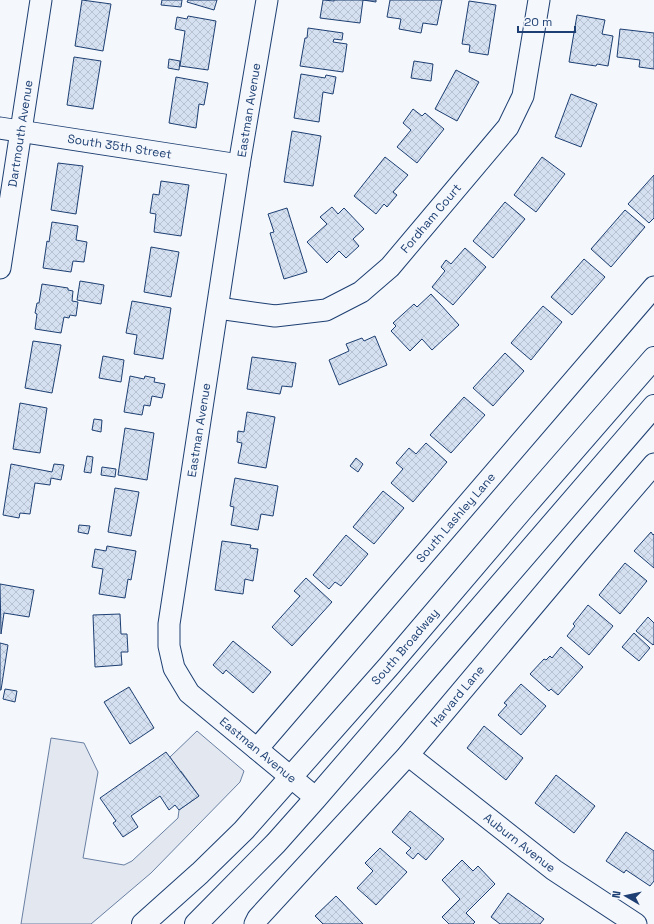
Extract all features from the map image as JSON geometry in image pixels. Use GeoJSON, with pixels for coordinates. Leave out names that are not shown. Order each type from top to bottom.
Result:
{"type":"FeatureCollection","features":[{"type":"Feature","properties":{"kind":"main road","name":"South Broadway"},"geometry":{"type":"LineString","coordinates":[[143,924],[200,873],[244,830],[389,666],[520,511],[654,358]]}},
{"type":"Feature","properties":{"kind":"main road"},"geometry":{"type":"LineString","coordinates":[[196,924],[276,843],[316,798],[654,406]]}},
{"type":"Feature","properties":{"kind":"street","name":"Dartmouth Avenue"},"geometry":{"type":"LineString","coordinates":[[0,268],[40,0]]}},
{"type":"Feature","properties":{"kind":"street","name":"Eastman Avenue"},"geometry":{"type":"LineString","coordinates":[[267,0],[169,624],[169,646],[174,668],[189,693],[316,798]]}},
{"type":"Feature","properties":{"kind":"street","name":"Fordham Court"},"geometry":{"type":"LineString","coordinates":[[218,308],[275,316],[326,310],[361,292],[390,267],[508,127],[523,96],[539,0]]}},
{"type":"Feature","properties":{"kind":"street","name":"South 35th Street"},"geometry":{"type":"LineString","coordinates":[[0,128],[240,165]]}},
{"type":"Feature","properties":{"kind":"street","name":"South Lashley Lane"},"geometry":{"type":"LineString","coordinates":[[257,749],[654,287]]}},
{"type":"Feature","properties":{"kind":"street","name":"Harvard Lane"},"geometry":{"type":"LineString","coordinates":[[259,922],[408,755],[654,464]]}},
{"type":"Feature","properties":{"kind":"street","name":"Auburn Avenue"},"geometry":{"type":"LineString","coordinates":[[408,755],[554,870],[636,924]]}},
{"type":"Feature","properties":{"kind":"shaded area"},"geometry":{"type":"Polygon","coordinates":[[[197,731],[244,771],[240,782],[151,873],[91,924],[21,924],[51,738],[84,743],[98,772],[83,858],[124,865],[132,861],[178,818],[179,810],[199,796],[170,757],[197,731]]]}},
{"type":"Feature","properties":{"kind":"building"},"geometry":{"type":"Polygon","coordinates":[[[82,0],[111,4],[103,51],[75,46],[82,0]]]}},
{"type":"Feature","properties":{"kind":"building"},"geometry":{"type":"Polygon","coordinates":[[[162,0],[182,0],[181,7],[161,5],[162,0]]]}},
{"type":"Feature","properties":{"kind":"building"},"geometry":{"type":"Polygon","coordinates":[[[188,0],[217,0],[214,10],[187,2],[188,0]]]}},
{"type":"Feature","properties":{"kind":"building"},"geometry":{"type":"Polygon","coordinates":[[[323,0],[363,0],[360,23],[320,18],[323,0]]]}},
{"type":"Feature","properties":{"kind":"building"},"geometry":{"type":"Polygon","coordinates":[[[363,0],[376,0],[376,2],[363,0]]]}},
{"type":"Feature","properties":{"kind":"building"},"geometry":{"type":"Polygon","coordinates":[[[390,0],[442,0],[437,25],[423,23],[421,33],[399,29],[401,19],[387,17],[390,0]]]}},
{"type":"Feature","properties":{"kind":"building"},"geometry":{"type":"Polygon","coordinates":[[[469,1],[496,5],[488,55],[469,52],[470,45],[462,44],[469,1]]]}},
{"type":"Feature","properties":{"kind":"building"},"geometry":{"type":"Polygon","coordinates":[[[577,15],[605,20],[602,34],[613,36],[608,66],[597,64],[596,66],[569,62],[577,15]]]}},
{"type":"Feature","properties":{"kind":"building"},"geometry":{"type":"Polygon","coordinates":[[[188,16],[216,21],[208,70],[180,66],[185,31],[175,29],[177,17],[187,19],[188,16]]]}},
{"type":"Feature","properties":{"kind":"building"},"geometry":{"type":"Polygon","coordinates":[[[308,28],[343,33],[342,40],[334,39],[333,42],[347,44],[343,72],[300,66],[308,28]]]}},
{"type":"Feature","properties":{"kind":"building"},"geometry":{"type":"Polygon","coordinates":[[[620,29],[654,33],[654,69],[639,67],[640,60],[617,57],[620,29]]]}},
{"type":"Feature","properties":{"kind":"building"},"geometry":{"type":"Polygon","coordinates":[[[74,57],[101,61],[93,109],[67,105],[74,57]]]}},
{"type":"Feature","properties":{"kind":"building"},"geometry":{"type":"Polygon","coordinates":[[[169,59],[180,61],[179,70],[168,68],[169,59]]]}},
{"type":"Feature","properties":{"kind":"building"},"geometry":{"type":"Polygon","coordinates":[[[414,61],[433,64],[431,81],[411,78],[414,61]]]}},
{"type":"Feature","properties":{"kind":"building"},"geometry":{"type":"Polygon","coordinates":[[[456,70],[479,82],[457,121],[435,109],[456,70]]]}},
{"type":"Feature","properties":{"kind":"building"},"geometry":{"type":"Polygon","coordinates":[[[301,74],[325,78],[326,75],[336,77],[333,94],[323,92],[319,122],[294,118],[301,74]]]}},
{"type":"Feature","properties":{"kind":"building"},"geometry":{"type":"Polygon","coordinates":[[[176,77],[208,83],[204,105],[199,104],[196,128],[169,123],[176,77]]]}},
{"type":"Feature","properties":{"kind":"building"},"geometry":{"type":"Polygon","coordinates":[[[571,94],[597,104],[581,147],[555,137],[571,94]]]}},
{"type":"Feature","properties":{"kind":"building"},"geometry":{"type":"Polygon","coordinates":[[[413,109],[422,116],[425,113],[444,129],[417,163],[397,147],[411,130],[403,123],[413,109]]]}},
{"type":"Feature","properties":{"kind":"building"},"geometry":{"type":"Polygon","coordinates":[[[292,131],[321,136],[313,186],[284,182],[292,131]]]}},
{"type":"Feature","properties":{"kind":"building"},"geometry":{"type":"Polygon","coordinates":[[[385,157],[408,175],[393,192],[397,195],[387,207],[384,204],[376,214],[354,196],[385,157]]]}},
{"type":"Feature","properties":{"kind":"building"},"geometry":{"type":"Polygon","coordinates":[[[542,157],[565,174],[536,212],[514,195],[542,157]]]}},
{"type":"Feature","properties":{"kind":"building"},"geometry":{"type":"Polygon","coordinates":[[[58,163],[83,166],[76,214],[51,210],[58,163]]]}},
{"type":"Feature","properties":{"kind":"building"},"geometry":{"type":"Polygon","coordinates":[[[654,175],[654,218],[649,223],[628,204],[654,175]]]}},
{"type":"Feature","properties":{"kind":"building"},"geometry":{"type":"Polygon","coordinates":[[[161,181],[189,185],[181,236],[154,232],[156,214],[150,213],[153,194],[159,195],[161,181]]]}},
{"type":"Feature","properties":{"kind":"building"},"geometry":{"type":"Polygon","coordinates":[[[505,202],[525,219],[493,258],[473,241],[505,202]]]}},
{"type":"Feature","properties":{"kind":"building"},"geometry":{"type":"Polygon","coordinates":[[[332,207],[338,214],[344,208],[364,229],[353,239],[359,246],[346,258],[339,251],[327,263],[307,242],[327,224],[320,217],[332,207]]]}},
{"type":"Feature","properties":{"kind":"building"},"geometry":{"type":"Polygon","coordinates":[[[287,208],[307,272],[284,279],[270,233],[274,232],[268,214],[287,208]]]}},
{"type":"Feature","properties":{"kind":"building"},"geometry":{"type":"Polygon","coordinates":[[[625,210],[645,227],[611,267],[591,249],[625,210]]]}},
{"type":"Feature","properties":{"kind":"building"},"geometry":{"type":"Polygon","coordinates":[[[52,222],[78,226],[76,240],[87,242],[84,262],[73,261],[71,272],[43,268],[47,241],[49,242],[52,222]]]}},
{"type":"Feature","properties":{"kind":"building"},"geometry":{"type":"Polygon","coordinates":[[[151,247],[179,252],[171,297],[144,292],[151,247]]]}},
{"type":"Feature","properties":{"kind":"building"},"geometry":{"type":"Polygon","coordinates":[[[465,248],[486,267],[453,305],[432,287],[445,271],[441,267],[446,260],[451,264],[465,248]]]}},
{"type":"Feature","properties":{"kind":"building"},"geometry":{"type":"Polygon","coordinates":[[[584,259],[605,277],[572,315],[551,297],[584,259]]]}},
{"type":"Feature","properties":{"kind":"building"},"geometry":{"type":"Polygon","coordinates":[[[80,281],[104,285],[101,304],[77,300],[80,281]]]}},
{"type":"Feature","properties":{"kind":"building"},"geometry":{"type":"Polygon","coordinates":[[[42,284],[68,288],[68,290],[73,291],[72,301],[78,302],[76,316],[70,315],[69,318],[64,317],[61,333],[35,329],[37,314],[35,313],[37,303],[39,303],[42,284]]]}},
{"type":"Feature","properties":{"kind":"building"},"geometry":{"type":"Polygon","coordinates":[[[431,294],[459,325],[432,350],[422,339],[410,351],[391,331],[396,326],[393,323],[414,304],[417,307],[431,294]]]}},
{"type":"Feature","properties":{"kind":"building"},"geometry":{"type":"Polygon","coordinates":[[[132,301],[171,308],[163,359],[134,354],[137,335],[126,333],[132,301]]]}},
{"type":"Feature","properties":{"kind":"building"},"geometry":{"type":"Polygon","coordinates":[[[543,306],[562,322],[531,360],[511,343],[543,306]]]}},
{"type":"Feature","properties":{"kind":"building"},"geometry":{"type":"Polygon","coordinates":[[[375,336],[387,365],[339,385],[329,360],[349,351],[346,344],[362,338],[364,341],[375,336]]]}},
{"type":"Feature","properties":{"kind":"building"},"geometry":{"type":"Polygon","coordinates":[[[33,341],[61,345],[52,393],[25,388],[33,341]]]}},
{"type":"Feature","properties":{"kind":"building"},"geometry":{"type":"Polygon","coordinates":[[[505,353],[524,371],[493,406],[473,388],[505,353]]]}},
{"type":"Feature","properties":{"kind":"building"},"geometry":{"type":"Polygon","coordinates":[[[103,356],[124,360],[121,382],[99,378],[103,356]]]}},
{"type":"Feature","properties":{"kind":"building"},"geometry":{"type":"Polygon","coordinates":[[[252,357],[296,363],[292,387],[282,386],[280,394],[247,389],[252,357]]]}},
{"type":"Feature","properties":{"kind":"building"},"geometry":{"type":"Polygon","coordinates":[[[130,376],[144,379],[145,376],[155,378],[154,382],[165,384],[162,398],[152,396],[150,406],[144,405],[142,415],[124,412],[130,376]]]}},
{"type":"Feature","properties":{"kind":"building"},"geometry":{"type":"Polygon","coordinates":[[[464,397],[485,415],[451,453],[430,435],[464,397]]]}},
{"type":"Feature","properties":{"kind":"building"},"geometry":{"type":"Polygon","coordinates":[[[20,403],[47,408],[40,453],[13,449],[20,403]]]}},
{"type":"Feature","properties":{"kind":"building"},"geometry":{"type":"Polygon","coordinates":[[[247,412],[275,417],[266,468],[238,463],[242,443],[237,442],[238,431],[244,432],[247,412]]]}},
{"type":"Feature","properties":{"kind":"building"},"geometry":{"type":"Polygon","coordinates":[[[94,419],[102,420],[101,432],[92,430],[94,419]]]}},
{"type":"Feature","properties":{"kind":"building"},"geometry":{"type":"Polygon","coordinates":[[[125,428],[154,433],[147,480],[118,475],[125,428]]]}},
{"type":"Feature","properties":{"kind":"building"},"geometry":{"type":"Polygon","coordinates":[[[426,443],[447,462],[413,502],[391,483],[403,469],[396,463],[409,448],[416,454],[426,443]]]}},
{"type":"Feature","properties":{"kind":"building"},"geometry":{"type":"Polygon","coordinates":[[[87,456],[93,457],[91,473],[84,472],[87,456]]]}},
{"type":"Feature","properties":{"kind":"building"},"geometry":{"type":"Polygon","coordinates":[[[356,458],[363,464],[358,472],[350,466],[356,458]]]}},
{"type":"Feature","properties":{"kind":"building"},"geometry":{"type":"Polygon","coordinates":[[[11,464],[52,472],[54,464],[64,465],[61,480],[51,478],[50,485],[35,483],[30,514],[20,513],[19,518],[3,515],[11,464]]]}},
{"type":"Feature","properties":{"kind":"building"},"geometry":{"type":"Polygon","coordinates":[[[102,467],[116,469],[115,477],[101,475],[102,467]]]}},
{"type":"Feature","properties":{"kind":"building"},"geometry":{"type":"Polygon","coordinates":[[[235,478],[278,486],[273,516],[261,514],[258,530],[231,525],[234,507],[230,506],[235,478]]]}},
{"type":"Feature","properties":{"kind":"building"},"geometry":{"type":"Polygon","coordinates":[[[115,488],[139,492],[131,536],[108,532],[115,488]]]}},
{"type":"Feature","properties":{"kind":"building"},"geometry":{"type":"Polygon","coordinates":[[[383,491],[404,508],[374,544],[353,527],[383,491]]]}},
{"type":"Feature","properties":{"kind":"building"},"geometry":{"type":"Polygon","coordinates":[[[79,525],[90,526],[88,534],[78,532],[79,525]]]}},
{"type":"Feature","properties":{"kind":"building"},"geometry":{"type":"Polygon","coordinates":[[[651,532],[653,535],[654,534],[654,568],[634,551],[651,532]]]}},
{"type":"Feature","properties":{"kind":"building"},"geometry":{"type":"Polygon","coordinates":[[[346,535],[368,554],[341,586],[335,582],[329,589],[313,575],[346,535]]]}},
{"type":"Feature","properties":{"kind":"building"},"geometry":{"type":"Polygon","coordinates":[[[222,541],[251,545],[250,548],[258,549],[253,581],[245,579],[243,594],[215,590],[222,541]]]}},
{"type":"Feature","properties":{"kind":"building"},"geometry":{"type":"Polygon","coordinates":[[[107,546],[136,551],[131,580],[128,579],[125,598],[99,594],[103,569],[92,567],[95,549],[106,551],[107,546]]]}},
{"type":"Feature","properties":{"kind":"building"},"geometry":{"type":"Polygon","coordinates":[[[625,563],[647,581],[620,614],[599,595],[625,563]]]}},
{"type":"Feature","properties":{"kind":"building"},"geometry":{"type":"Polygon","coordinates":[[[306,578],[332,602],[292,646],[272,627],[300,596],[294,591],[306,578]]]}},
{"type":"Feature","properties":{"kind":"building"},"geometry":{"type":"Polygon","coordinates":[[[0,584],[34,590],[29,617],[4,613],[1,634],[0,584]]]}},
{"type":"Feature","properties":{"kind":"building"},"geometry":{"type":"Polygon","coordinates":[[[588,605],[613,626],[589,655],[567,636],[575,626],[573,624],[588,605]]]}},
{"type":"Feature","properties":{"kind":"building"},"geometry":{"type":"Polygon","coordinates":[[[120,614],[121,634],[127,634],[128,652],[121,652],[122,665],[95,667],[93,615],[120,614]]]}},
{"type":"Feature","properties":{"kind":"building"},"geometry":{"type":"Polygon","coordinates":[[[648,617],[654,623],[653,645],[636,631],[648,617]]]}},
{"type":"Feature","properties":{"kind":"building"},"geometry":{"type":"Polygon","coordinates":[[[634,633],[650,648],[639,661],[622,647],[634,633]]]}},
{"type":"Feature","properties":{"kind":"building"},"geometry":{"type":"Polygon","coordinates":[[[233,641],[271,672],[253,693],[226,670],[223,674],[213,665],[233,641]]]}},
{"type":"Feature","properties":{"kind":"building"},"geometry":{"type":"Polygon","coordinates":[[[0,643],[8,645],[1,690],[0,690],[0,643]]]}},
{"type":"Feature","properties":{"kind":"building"},"geometry":{"type":"Polygon","coordinates":[[[561,647],[583,667],[558,695],[551,689],[549,691],[530,674],[544,659],[546,660],[550,656],[552,658],[561,647]]]}},
{"type":"Feature","properties":{"kind":"building"},"geometry":{"type":"Polygon","coordinates":[[[521,684],[546,706],[521,735],[498,715],[507,705],[504,703],[521,684]]]}},
{"type":"Feature","properties":{"kind":"building"},"geometry":{"type":"Polygon","coordinates":[[[129,687],[154,728],[130,744],[104,702],[129,687]]]}},
{"type":"Feature","properties":{"kind":"building"},"geometry":{"type":"Polygon","coordinates":[[[5,689],[17,691],[15,702],[3,699],[5,689]]]}},
{"type":"Feature","properties":{"kind":"building"},"geometry":{"type":"Polygon","coordinates":[[[484,726],[523,758],[506,780],[467,748],[484,726]]]}},
{"type":"Feature","properties":{"kind":"building"},"geometry":{"type":"Polygon","coordinates":[[[166,752],[199,796],[179,810],[175,805],[169,810],[160,796],[131,816],[138,827],[123,837],[113,823],[116,821],[100,798],[166,752]]]}},
{"type":"Feature","properties":{"kind":"building"},"geometry":{"type":"Polygon","coordinates":[[[556,775],[595,806],[574,833],[535,803],[556,775]]]}},
{"type":"Feature","properties":{"kind":"building"},"geometry":{"type":"Polygon","coordinates":[[[410,811],[444,839],[426,860],[418,853],[413,859],[406,853],[411,848],[392,832],[410,811]]]}},
{"type":"Feature","properties":{"kind":"building"},"geometry":{"type":"Polygon","coordinates":[[[626,832],[654,851],[654,881],[650,886],[626,870],[624,873],[606,861],[626,832]]]}},
{"type":"Feature","properties":{"kind":"building"},"geometry":{"type":"Polygon","coordinates":[[[380,848],[407,872],[376,905],[357,888],[373,871],[365,863],[380,848]]]}},
{"type":"Feature","properties":{"kind":"building"},"geometry":{"type":"Polygon","coordinates":[[[462,860],[473,871],[478,866],[495,884],[466,913],[475,922],[473,924],[449,924],[442,917],[460,899],[442,880],[462,860]]]}},
{"type":"Feature","properties":{"kind":"building"},"geometry":{"type":"Polygon","coordinates":[[[508,893],[544,919],[540,924],[500,924],[491,917],[508,893]]]}},
{"type":"Feature","properties":{"kind":"building"},"geometry":{"type":"Polygon","coordinates":[[[336,896],[363,924],[323,924],[315,916],[336,896]]]}}]}
